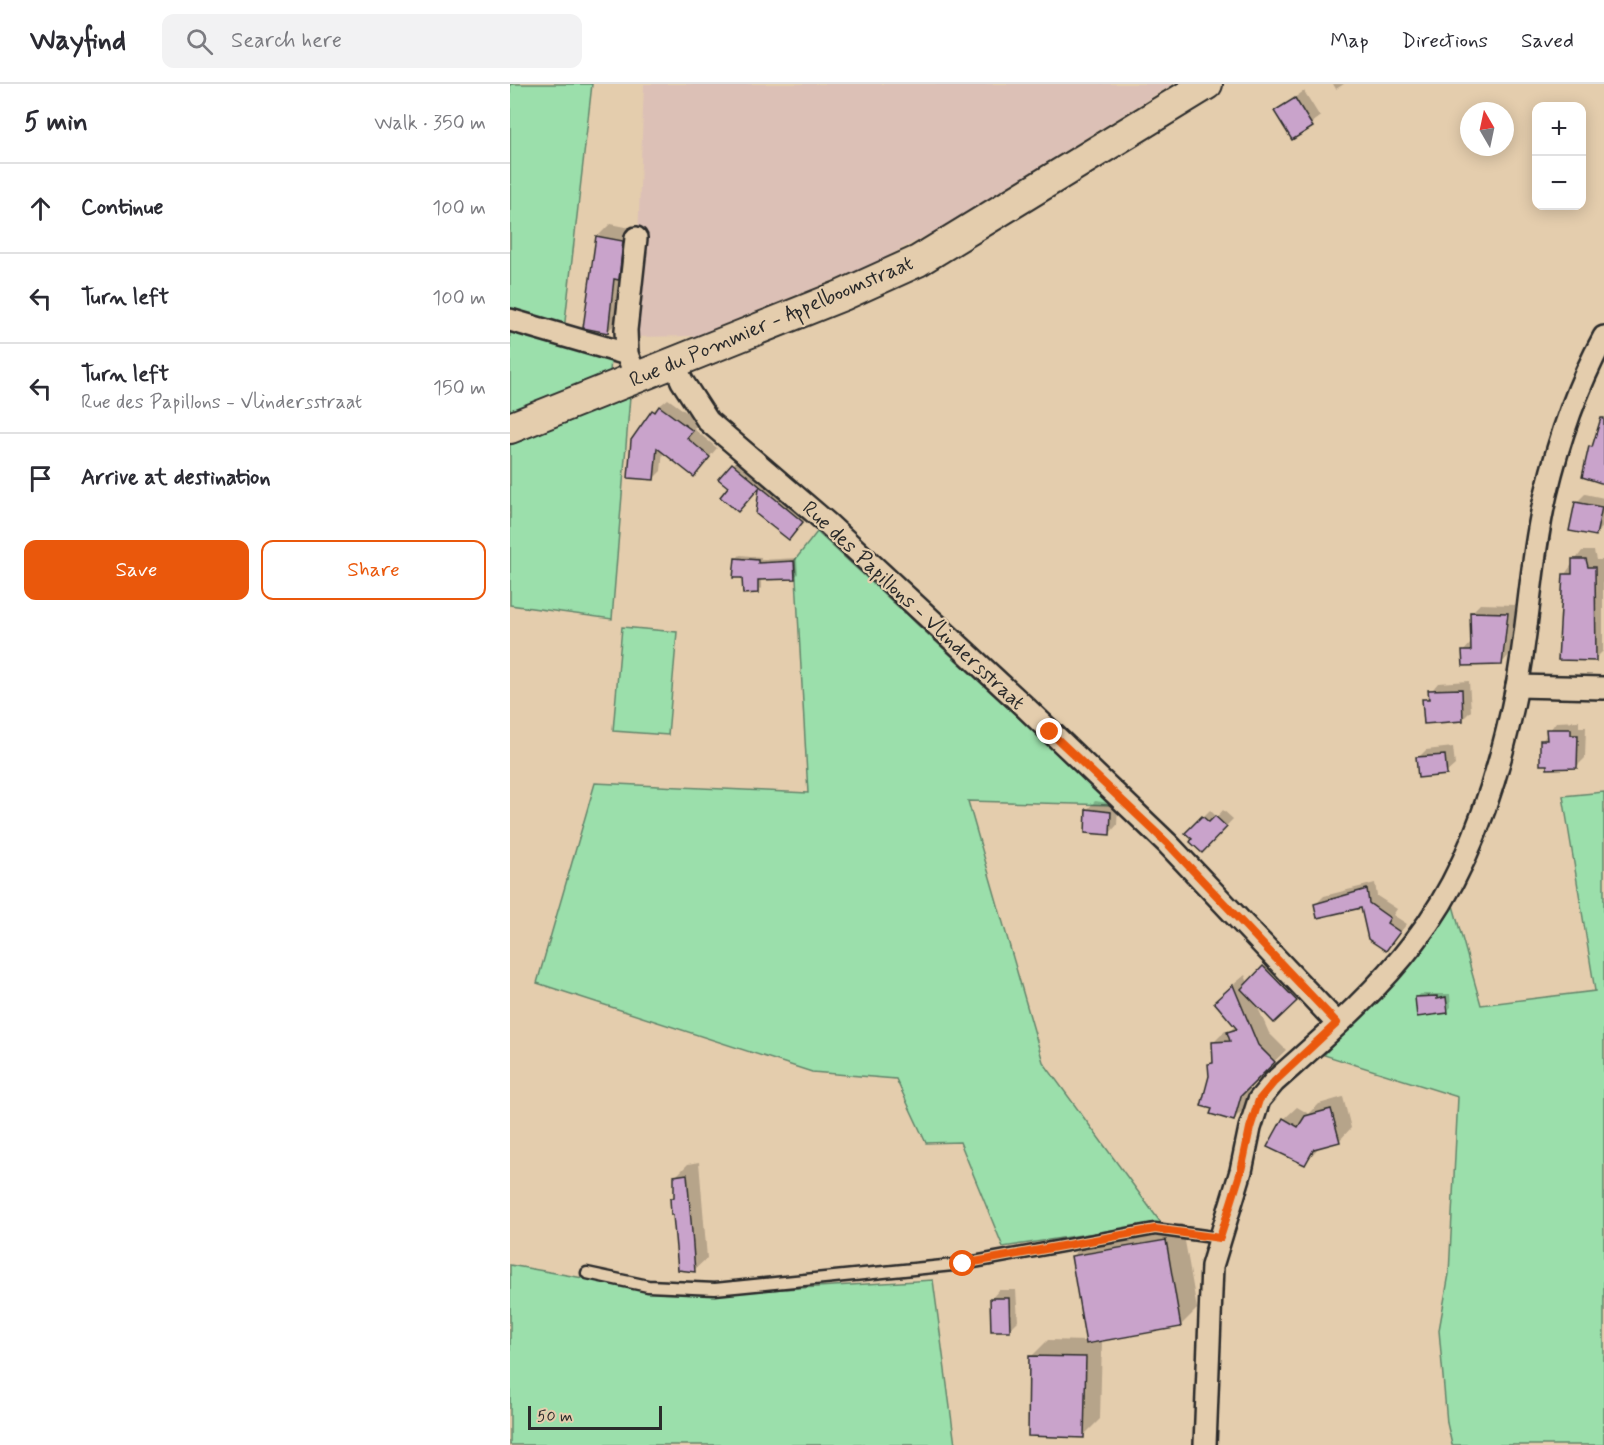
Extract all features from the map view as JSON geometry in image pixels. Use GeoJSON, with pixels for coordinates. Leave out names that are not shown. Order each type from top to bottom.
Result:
{"type":"FeatureCollection","features":[{"type":"Feature","properties":{"kind":"street","name":"Rue du Pommier - Appelboomstraat"},"geometry":{"type":"LineString","coordinates":[[510,428],[632,366],[674,363],[843,295],[918,261],[1207,84]]}},
{"type":"Feature","properties":{"kind":"street"},"geometry":{"type":"LineString","coordinates":[[632,366],[626,330],[636,238]]}},
{"type":"Feature","properties":{"kind":"street"},"geometry":{"type":"LineString","coordinates":[[510,320],[632,366]]}},
{"type":"Feature","properties":{"kind":"street"},"geometry":{"type":"LineString","coordinates":[[1205,1445],[1212,1266],[1241,1171],[1250,1128],[1259,1100],[1274,1082],[1389,972],[1417,939],[1455,877],[1500,760],[1517,686],[1546,495],[1569,415],[1585,371],[1604,337]]}},
{"type":"Feature","properties":{"kind":"street","name":"Rue des Papillons - Vlindersstraat"},"geometry":{"type":"LineString","coordinates":[[674,363],[682,381],[708,421],[827,523],[1025,707],[1167,843],[1337,1023]]}},
{"type":"Feature","properties":{"kind":"street"},"geometry":{"type":"LineString","coordinates":[[1517,686],[1604,688]]}},
{"type":"Feature","properties":{"kind":"lane"},"geometry":{"type":"LineString","coordinates":[[587,1273],[648,1286],[715,1289],[963,1264],[1155,1229],[1220,1238]]}},
{"type":"Feature","properties":{"kind":"shaded area"},"geometry":{"type":"Polygon","coordinates":[[[644,84],[1173,84],[933,232],[871,265],[695,336],[631,337],[638,238],[644,84]]]}},
{"type":"Feature","properties":{"kind":"green space"},"geometry":{"type":"Polygon","coordinates":[[[510,84],[592,84],[564,330],[510,312],[510,84]]]}},
{"type":"Feature","properties":{"kind":"green space"},"geometry":{"type":"Polygon","coordinates":[[[510,324],[611,359],[610,372],[510,412],[510,324]]]}},
{"type":"Feature","properties":{"kind":"green space"},"geometry":{"type":"Polygon","coordinates":[[[630,396],[612,619],[510,605],[510,445],[630,396]]]}},
{"type":"Feature","properties":{"kind":"green space"},"geometry":{"type":"Polygon","coordinates":[[[817,532],[1113,805],[968,801],[1043,1062],[1161,1223],[1003,1247],[960,1142],[926,1143],[896,1079],[812,1072],[537,983],[595,783],[808,793],[795,560],[817,532]]]}},
{"type":"Feature","properties":{"kind":"green space"},"geometry":{"type":"Polygon","coordinates":[[[622,627],[677,632],[668,735],[613,731],[622,627]]]}},
{"type":"Feature","properties":{"kind":"green space"},"geometry":{"type":"Polygon","coordinates":[[[1604,792],[1604,1445],[1452,1445],[1447,1423],[1439,1330],[1449,1274],[1458,1097],[1324,1055],[1409,960],[1452,902],[1481,1005],[1595,991],[1563,796],[1604,792]]]}},
{"type":"Feature","properties":{"kind":"green space"},"geometry":{"type":"Polygon","coordinates":[[[510,1265],[600,1281],[720,1293],[933,1280],[955,1445],[510,1445],[510,1265]]]}},
{"type":"Feature","properties":{"kind":"building"},"geometry":{"type":"Polygon","coordinates":[[[1295,98],[1313,127],[1292,140],[1274,111],[1295,98]]]}},
{"type":"Feature","properties":{"kind":"building"},"geometry":{"type":"Polygon","coordinates":[[[596,236],[623,241],[619,280],[614,279],[608,333],[583,328],[596,236]]]}},
{"type":"Feature","properties":{"kind":"building"},"geometry":{"type":"Polygon","coordinates":[[[659,406],[693,431],[687,438],[710,457],[694,477],[657,448],[654,480],[628,478],[631,440],[652,410],[655,412],[659,406]]]}},
{"type":"Feature","properties":{"kind":"building"},"geometry":{"type":"Polygon","coordinates":[[[1601,418],[1604,418],[1604,484],[1582,477],[1589,446],[1592,447],[1601,418]]]}},
{"type":"Feature","properties":{"kind":"building"},"geometry":{"type":"Polygon","coordinates":[[[732,463],[803,522],[789,540],[756,514],[759,488],[738,512],[720,497],[728,487],[718,479],[732,463]]]}},
{"type":"Feature","properties":{"kind":"building"},"geometry":{"type":"Polygon","coordinates":[[[1575,502],[1602,507],[1596,536],[1569,531],[1575,502]]]}},
{"type":"Feature","properties":{"kind":"building"},"geometry":{"type":"Polygon","coordinates":[[[735,558],[758,560],[758,563],[794,561],[795,579],[758,580],[758,593],[743,594],[742,578],[733,578],[735,558]]]}},
{"type":"Feature","properties":{"kind":"building"},"geometry":{"type":"Polygon","coordinates":[[[1572,559],[1586,559],[1588,567],[1595,567],[1596,661],[1558,660],[1563,574],[1572,574],[1572,559]]]}},
{"type":"Feature","properties":{"kind":"building"},"geometry":{"type":"Polygon","coordinates":[[[1470,612],[1508,613],[1502,665],[1463,666],[1462,651],[1471,651],[1470,612]]]}},
{"type":"Feature","properties":{"kind":"building"},"geometry":{"type":"Polygon","coordinates":[[[1462,689],[1463,721],[1424,724],[1422,699],[1429,699],[1428,690],[1462,689]]]}},
{"type":"Feature","properties":{"kind":"building"},"geometry":{"type":"Polygon","coordinates":[[[1546,729],[1571,729],[1571,735],[1578,735],[1577,768],[1547,769],[1547,765],[1540,765],[1540,740],[1547,740],[1546,729]]]}},
{"type":"Feature","properties":{"kind":"building"},"geometry":{"type":"Polygon","coordinates":[[[1445,755],[1447,775],[1418,778],[1416,757],[1445,755]]]}},
{"type":"Feature","properties":{"kind":"building"},"geometry":{"type":"Polygon","coordinates":[[[1086,809],[1111,812],[1110,835],[1085,833],[1086,809]]]}},
{"type":"Feature","properties":{"kind":"building"},"geometry":{"type":"Polygon","coordinates":[[[1202,816],[1209,822],[1215,816],[1227,827],[1202,853],[1190,842],[1192,839],[1185,833],[1202,816]]]}},
{"type":"Feature","properties":{"kind":"building"},"geometry":{"type":"Polygon","coordinates":[[[1367,889],[1369,903],[1390,918],[1387,923],[1400,932],[1386,951],[1368,939],[1361,908],[1317,918],[1314,904],[1367,889]]]}},
{"type":"Feature","properties":{"kind":"building"},"geometry":{"type":"Polygon","coordinates":[[[1263,966],[1297,1001],[1274,1023],[1241,989],[1263,966]]]}},
{"type":"Feature","properties":{"kind":"building"},"geometry":{"type":"Polygon","coordinates":[[[1233,985],[1258,1045],[1275,1062],[1241,1096],[1234,1121],[1210,1114],[1212,1109],[1201,1106],[1209,1076],[1208,1064],[1213,1063],[1212,1042],[1230,1041],[1227,1032],[1237,1029],[1214,1002],[1233,985]]]}},
{"type":"Feature","properties":{"kind":"building"},"geometry":{"type":"Polygon","coordinates":[[[1437,996],[1437,999],[1446,997],[1448,1013],[1417,1017],[1415,997],[1437,996]]]}},
{"type":"Feature","properties":{"kind":"building"},"geometry":{"type":"Polygon","coordinates":[[[1331,1109],[1340,1142],[1314,1149],[1305,1165],[1267,1147],[1283,1118],[1298,1127],[1305,1116],[1331,1109]]]}},
{"type":"Feature","properties":{"kind":"building"},"geometry":{"type":"Polygon","coordinates":[[[687,1174],[695,1272],[678,1270],[673,1215],[671,1215],[670,1198],[674,1198],[674,1176],[687,1174]]]}},
{"type":"Feature","properties":{"kind":"building"},"geometry":{"type":"Polygon","coordinates":[[[1166,1240],[1181,1327],[1086,1344],[1071,1256],[1166,1240]]]}},
{"type":"Feature","properties":{"kind":"building"},"geometry":{"type":"Polygon","coordinates":[[[990,1298],[1009,1298],[1010,1331],[991,1331],[990,1298]]]}},
{"type":"Feature","properties":{"kind":"building"},"geometry":{"type":"Polygon","coordinates":[[[1029,1356],[1086,1357],[1084,1438],[1028,1436],[1029,1356]]]}},
{"type":"Feature","properties":{"kind":"route"},"geometry":{"type":"LineString","coordinates":[[963,1264],[1155,1229],[1220,1238],[1241,1171],[1250,1128],[1259,1100],[1274,1082],[1337,1023],[1167,843],[1050,732]]}}]}
